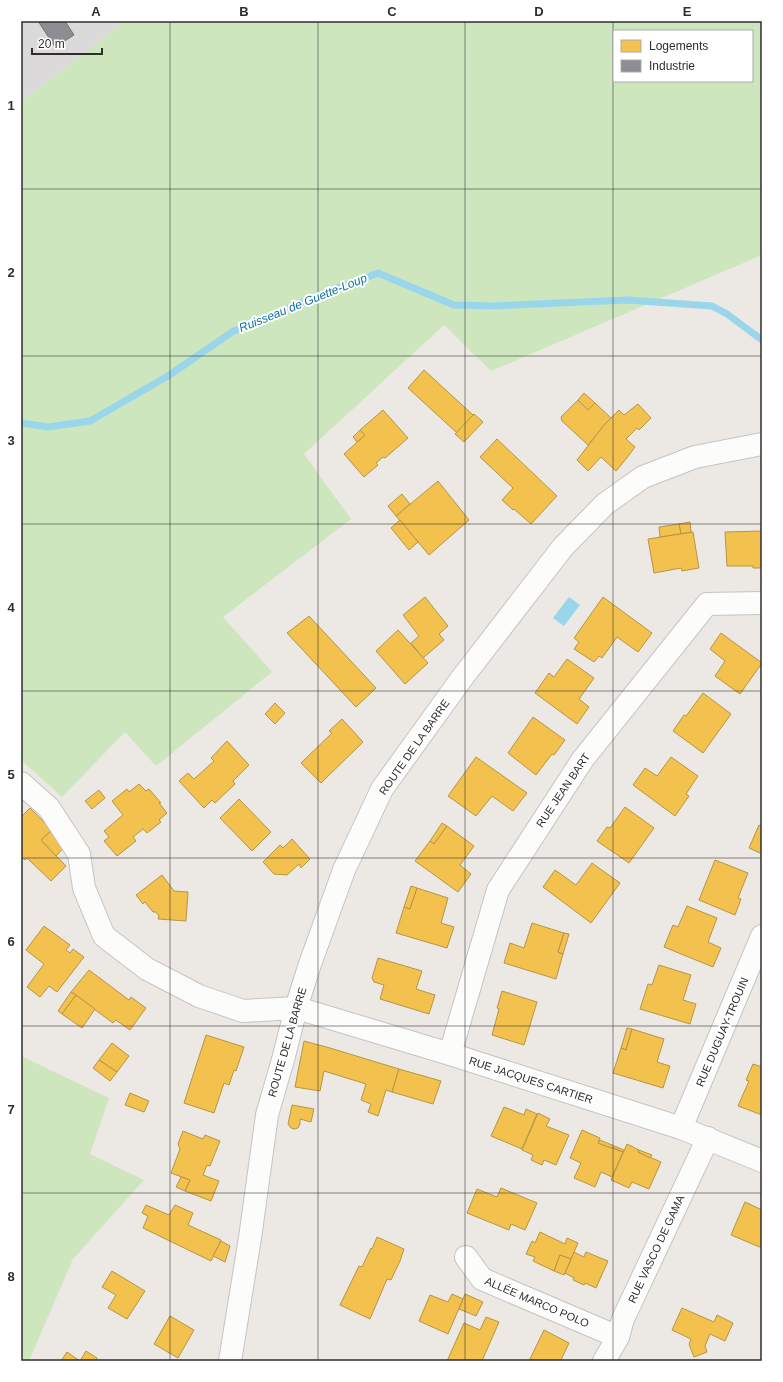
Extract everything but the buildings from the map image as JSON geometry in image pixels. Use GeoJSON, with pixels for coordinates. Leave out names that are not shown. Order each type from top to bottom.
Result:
{"type":"FeatureCollection","features":[{"type":"Feature","properties":{"kind":"street","name":"ROUTE DE LA BARRE"},"geometry":{"type":"LineString","coordinates":[[230,1361],[250,1238],[267,1115],[296,1008],[310,964],[344,870],[382,790],[462,678],[563,547],[605,504],[643,477],[695,457],[762,444]]}},
{"type":"Feature","properties":{"kind":"street","name":"RUE JEAN BART"},"geometry":{"type":"LineString","coordinates":[[450,1054],[498,890],[583,759],[707,604],[762,603]]}},
{"type":"Feature","properties":{"kind":"street","name":"RUE JACQUES CARTIER"},"geometry":{"type":"LineString","coordinates":[[21,783],[49,808],[80,854],[84,888],[104,936],[147,969],[199,996],[244,1011],[296,1008],[450,1054],[681,1128],[762,1161]]}},
{"type":"Feature","properties":{"kind":"street","name":"RUE DUGUAY-TROUIN"},"geometry":{"type":"LineString","coordinates":[[681,1128],[762,936]]}},
{"type":"Feature","properties":{"kind":"street","name":"RUE VASCO DE GAMA"},"geometry":{"type":"LineString","coordinates":[[604,1361],[618,1337],[623,1319],[708,1138]]}},
{"type":"Feature","properties":{"kind":"street","name":"ALLÉE MARCO POLO"},"geometry":{"type":"LineString","coordinates":[[466,1257],[482,1279],[618,1337]]}},
{"type":"Feature","properties":{"kind":"shaded area"},"geometry":{"type":"Polygon","coordinates":[[[21,21],[125,21],[21,102],[21,21]]]}},
{"type":"Feature","properties":{"kind":"green space"},"geometry":{"type":"Polygon","coordinates":[[[125,21],[762,21],[762,255],[491,371],[444,325],[304,454],[351,519],[223,617],[272,672],[156,766],[125,732],[62,797],[21,760],[21,102],[125,21]]]}},
{"type":"Feature","properties":{"kind":"green space"},"geometry":{"type":"Polygon","coordinates":[[[21,1056],[109,1098],[90,1154],[144,1180],[73,1259],[29,1361],[21,1361],[21,1056]]]}},
{"type":"Feature","properties":{"kind":"water"},"geometry":{"type":"Polygon","coordinates":[[[569,597],[580,605],[564,626],[553,618],[569,597]]]}},
{"type":"Feature","properties":{"kind":"waterway","name":"Ruisseau de Guette-Loup"},"geometry":{"type":"LineString","coordinates":[[21,423],[48,427],[90,421],[168,376],[232,332],[329,291],[378,273],[454,305],[494,306],[627,300],[712,306],[727,314],[762,340]]}}]}
